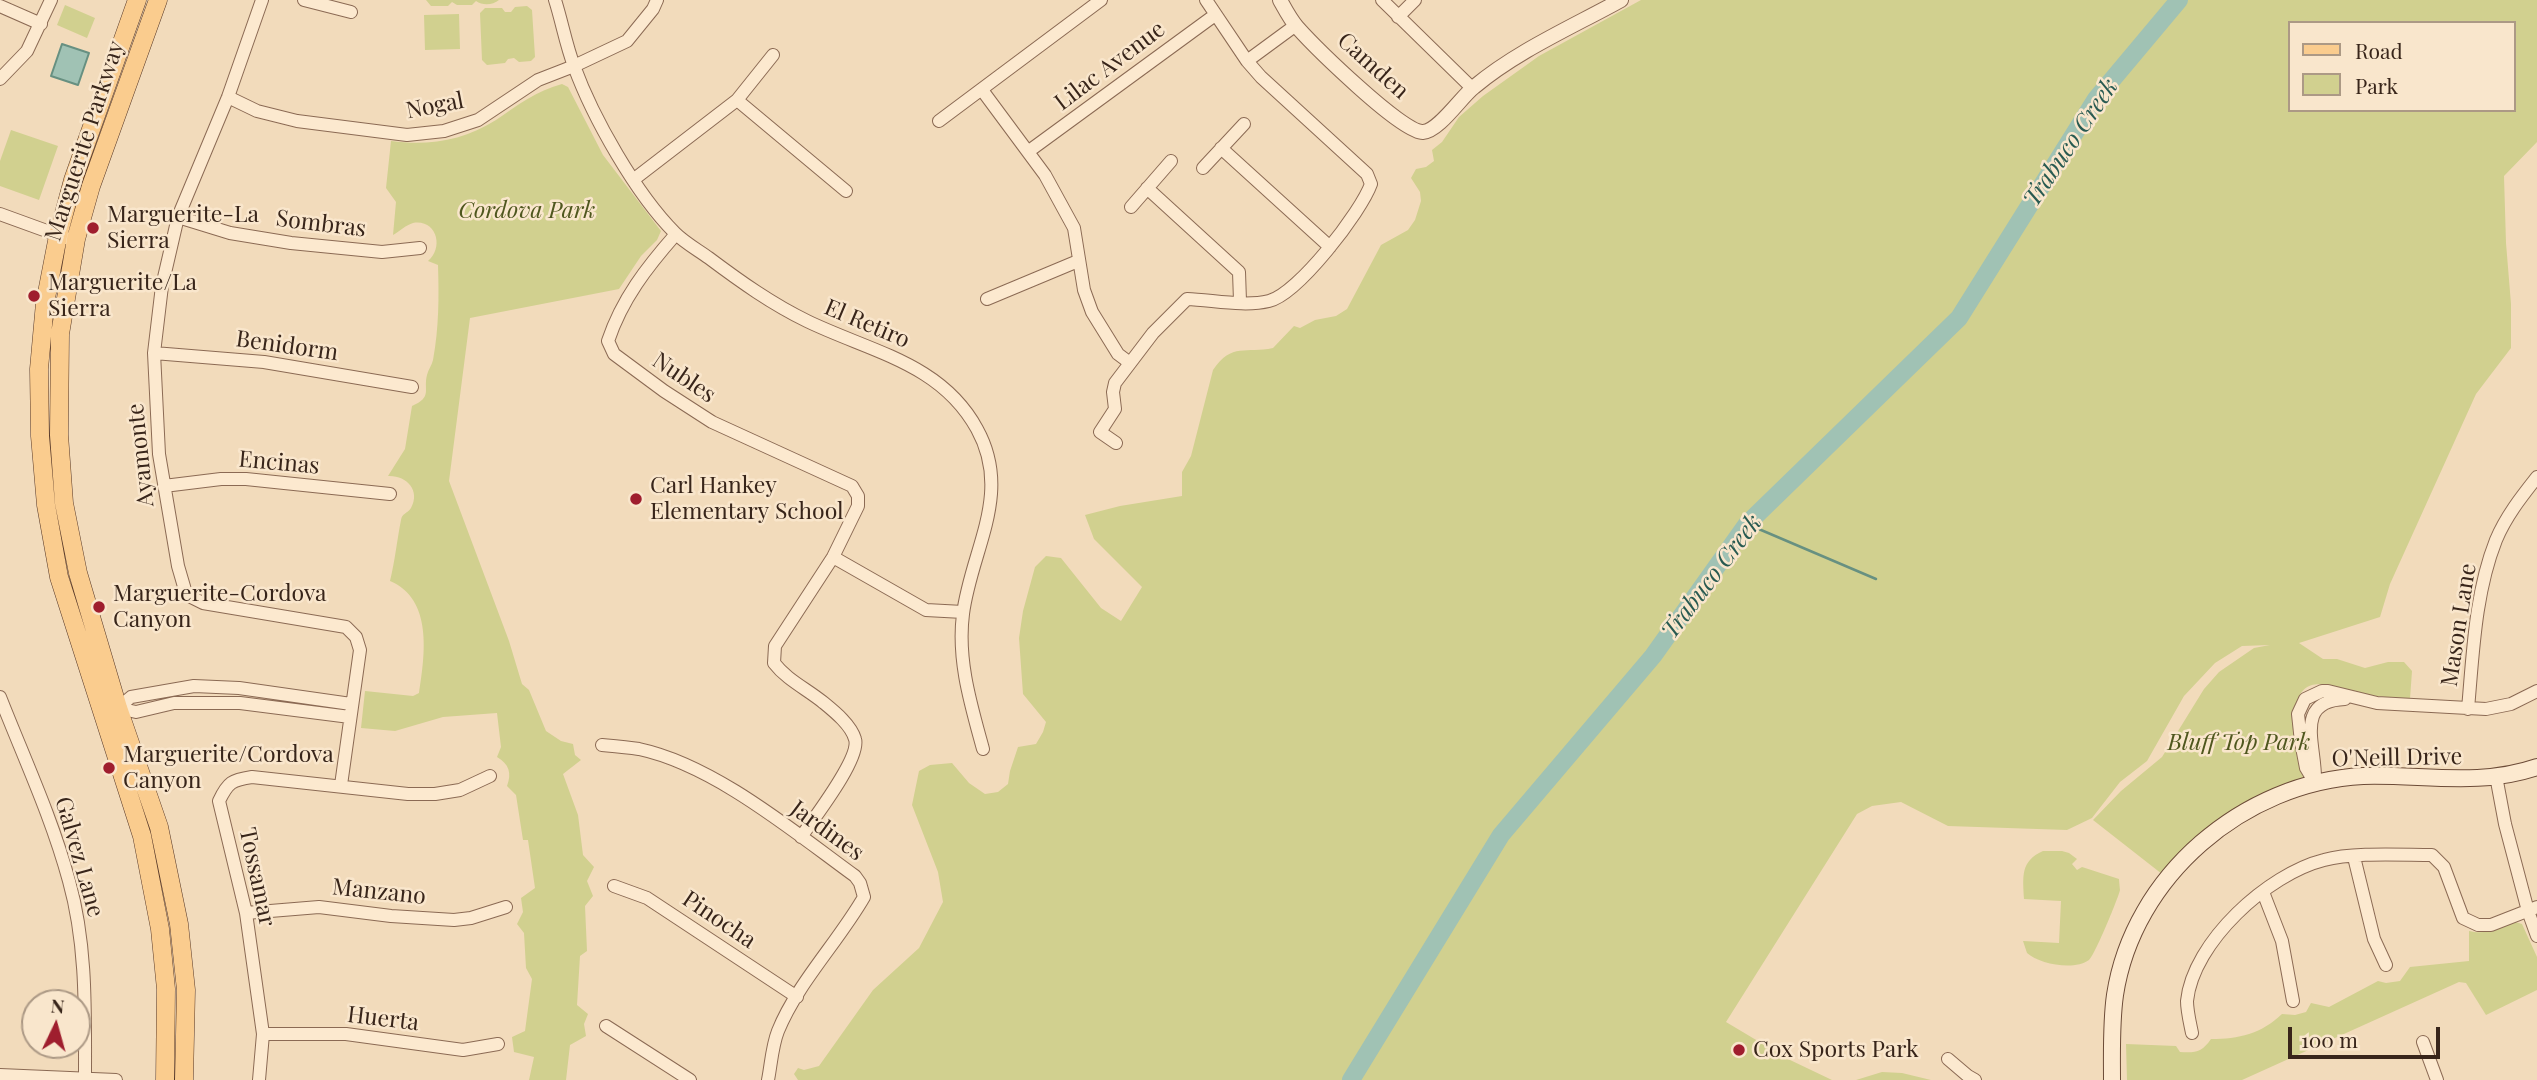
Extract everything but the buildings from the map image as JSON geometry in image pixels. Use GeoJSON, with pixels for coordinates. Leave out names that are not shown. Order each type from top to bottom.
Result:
{"type":"FeatureCollection","features":[{"type":"Feature","properties":{"kind":"main road","name":"Marguerite Parkway"},"geometry":{"type":"LineString","coordinates":[[67,238],[73,180],[136,0]]}},
{"type":"Feature","properties":{"kind":"main road","name":"Marguerite Parkway"},"geometry":{"type":"LineString","coordinates":[[158,0],[92,186],[67,238],[45,303],[39,369],[40,436],[46,505],[59,577],[159,828],[179,924],[186,990],[184,1080]]}},
{"type":"Feature","properties":{"kind":"main road","name":"Marguerite Parkway"},"geometry":{"type":"LineString","coordinates":[[110,709],[142,835],[160,929],[166,989],[165,1080]]}},
{"type":"Feature","properties":{"kind":"main road","name":"O'Neill Drive"},"geometry":{"type":"LineString","coordinates":[[2498,780],[2537,767]]}},
{"type":"Feature","properties":{"kind":"main road","name":"O'Neill Drive"},"geometry":{"type":"LineString","coordinates":[[2112,1080],[2115,994],[2132,938],[2149,903],[2172,872],[2209,836],[2243,812],[2267,800],[2316,787],[2498,780],[2537,775]]}},
{"type":"Feature","properties":{"kind":"main road","name":"O'Neill Drive"},"geometry":{"type":"LineString","coordinates":[[2121,1080],[2121,1029],[2126,987],[2141,941],[2161,901],[2185,866],[2225,834],[2270,807],[2316,787]]}},
{"type":"Feature","properties":{"kind":"street"},"geometry":{"type":"LineString","coordinates":[[0,79],[27,51],[51,0]]}},
{"type":"Feature","properties":{"kind":"street","name":"Ayamonte"},"geometry":{"type":"LineString","coordinates":[[262,0],[228,97],[178,217],[162,286],[154,352],[159,454],[178,566],[185,590],[191,597],[203,603],[346,627],[356,636],[360,650],[341,785]]}},
{"type":"Feature","properties":{"kind":"street"},"geometry":{"type":"LineString","coordinates":[[304,0],[351,12]]}},
{"type":"Feature","properties":{"kind":"street","name":"El Retiro"},"geometry":{"type":"LineString","coordinates":[[555,0],[574,66],[603,129],[633,180],[676,234],[770,302],[919,370],[937,381],[956,398],[968,414],[985,444],[992,492],[990,511],[963,612],[963,666],[983,749]]}},
{"type":"Feature","properties":{"kind":"street","name":"Nogal"},"geometry":{"type":"LineString","coordinates":[[228,97],[257,111],[297,121],[407,135],[444,131],[478,120],[538,80],[627,41],[657,0]]}},
{"type":"Feature","properties":{"kind":"street"},"geometry":{"type":"LineString","coordinates":[[939,121],[1101,0]]}},
{"type":"Feature","properties":{"kind":"street"},"geometry":{"type":"LineString","coordinates":[[1116,443],[1102,434],[1101,430],[1115,408],[1115,383],[1153,333],[1187,299],[1259,302],[1275,299],[1318,263],[1370,188],[1370,179],[1247,61],[1206,0]]}},
{"type":"Feature","properties":{"kind":"street","name":"Camden"},"geometry":{"type":"LineString","coordinates":[[1280,0],[1296,25],[1366,94],[1412,130],[1422,132],[1432,129],[1472,88]]}},
{"type":"Feature","properties":{"kind":"street"},"geometry":{"type":"LineString","coordinates":[[1382,0],[1472,88],[1504,65],[1620,0]]}},
{"type":"Feature","properties":{"kind":"street"},"geometry":{"type":"LineString","coordinates":[[1398,17],[1415,0]]}},
{"type":"Feature","properties":{"kind":"street"},"geometry":{"type":"LineString","coordinates":[[0,6],[41,23]]}},
{"type":"Feature","properties":{"kind":"street","name":"Lilac Avenue"},"geometry":{"type":"LineString","coordinates":[[1029,151],[1215,15]]}},
{"type":"Feature","properties":{"kind":"street"},"geometry":{"type":"LineString","coordinates":[[1247,61],[1296,25]]}},
{"type":"Feature","properties":{"kind":"street"},"geometry":{"type":"LineString","coordinates":[[633,180],[737,100],[773,55]]}},
{"type":"Feature","properties":{"kind":"street"},"geometry":{"type":"LineString","coordinates":[[982,90],[1029,151],[1074,228],[1084,290],[1096,319],[1118,354],[1130,363]]}},
{"type":"Feature","properties":{"kind":"street"},"geometry":{"type":"LineString","coordinates":[[737,100],[846,191]]}},
{"type":"Feature","properties":{"kind":"street"},"geometry":{"type":"LineString","coordinates":[[1203,168],[1244,124]]}},
{"type":"Feature","properties":{"kind":"street"},"geometry":{"type":"LineString","coordinates":[[1221,148],[1330,247]]}},
{"type":"Feature","properties":{"kind":"street"},"geometry":{"type":"LineString","coordinates":[[1131,207],[1171,161]]}},
{"type":"Feature","properties":{"kind":"street"},"geometry":{"type":"LineString","coordinates":[[1147,188],[1239,272],[1240,301]]}},
{"type":"Feature","properties":{"kind":"street"},"geometry":{"type":"LineString","coordinates":[[0,214],[67,238]]}},
{"type":"Feature","properties":{"kind":"street","name":"Sombras"},"geometry":{"type":"LineString","coordinates":[[178,217],[230,233],[291,243],[382,252],[420,248]]}},
{"type":"Feature","properties":{"kind":"street","name":"Nubles"},"geometry":{"type":"LineString","coordinates":[[676,234],[632,289],[614,323],[608,341],[614,354],[712,422],[852,486],[858,496],[858,506],[833,557]]}},
{"type":"Feature","properties":{"kind":"street"},"geometry":{"type":"LineString","coordinates":[[987,299],[1079,261]]}},
{"type":"Feature","properties":{"kind":"street","name":"Benidorm"},"geometry":{"type":"LineString","coordinates":[[154,352],[264,362],[412,387]]}},
{"type":"Feature","properties":{"kind":"street","name":"Mason Lane"},"geometry":{"type":"LineString","coordinates":[[2468,709],[2480,594],[2496,539],[2514,505],[2537,477]]}},
{"type":"Feature","properties":{"kind":"street","name":"Encinas"},"geometry":{"type":"LineString","coordinates":[[164,486],[221,479],[246,479],[390,494]]}},
{"type":"Feature","properties":{"kind":"street"},"geometry":{"type":"LineString","coordinates":[[802,837],[853,759],[856,741],[849,726],[824,703],[783,674],[774,663],[775,646],[833,557],[926,610],[963,612]]}},
{"type":"Feature","properties":{"kind":"street"},"geometry":{"type":"LineString","coordinates":[[110,709],[131,697],[194,686],[239,688],[350,710]]}},
{"type":"Feature","properties":{"kind":"street"},"geometry":{"type":"LineString","coordinates":[[2316,787],[2311,719],[2323,703],[2331,699],[2355,698],[2377,703],[2486,709],[2511,704],[2537,691]]}},
{"type":"Feature","properties":{"kind":"street","name":"Galvez Lane"},"geometry":{"type":"LineString","coordinates":[[0,697],[52,827],[70,883],[81,942],[84,978],[85,1077]]}},
{"type":"Feature","properties":{"kind":"street","name":"Jardines"},"geometry":{"type":"LineString","coordinates":[[602,745],[638,749],[702,772],[802,837],[855,876],[860,883],[864,898],[851,921],[797,997],[777,1033],[768,1080]]}},
{"type":"Feature","properties":{"kind":"street","name":"Tossamar"},"geometry":{"type":"LineString","coordinates":[[259,1080],[263,1034],[246,914],[219,801],[227,785],[237,779],[252,777],[408,794],[435,794],[460,790],[491,776]]}},
{"type":"Feature","properties":{"kind":"street"},"geometry":{"type":"LineString","coordinates":[[2498,780],[2505,824],[2532,909],[2537,936]]}},
{"type":"Feature","properties":{"kind":"street"},"geometry":{"type":"LineString","coordinates":[[2192,1033],[2187,1002],[2195,971],[2219,933],[2243,907],[2281,879],[2323,860],[2432,855],[2444,867],[2463,918],[2478,925],[2491,925],[2532,909]]}},
{"type":"Feature","properties":{"kind":"street"},"geometry":{"type":"LineString","coordinates":[[2354,857],[2374,939],[2386,965]]}},
{"type":"Feature","properties":{"kind":"street","name":"Pinocha"},"geometry":{"type":"LineString","coordinates":[[614,886],[647,898],[797,997]]}},
{"type":"Feature","properties":{"kind":"street"},"geometry":{"type":"LineString","coordinates":[[2263,892],[2282,941],[2293,1001]]}},
{"type":"Feature","properties":{"kind":"street","name":"Manzano"},"geometry":{"type":"LineString","coordinates":[[246,914],[319,906],[391,916],[454,920],[471,918],[506,907]]}},
{"type":"Feature","properties":{"kind":"street"},"geometry":{"type":"LineString","coordinates":[[606,1026],[690,1080]]}},
{"type":"Feature","properties":{"kind":"street","name":"Huerta"},"geometry":{"type":"LineString","coordinates":[[263,1034],[346,1034],[463,1050],[498,1044]]}},
{"type":"Feature","properties":{"kind":"street"},"geometry":{"type":"LineString","coordinates":[[2423,1042],[2437,1080]]}},
{"type":"Feature","properties":{"kind":"street"},"geometry":{"type":"LineString","coordinates":[[1948,1059],[1975,1080]]}},
{"type":"Feature","properties":{"kind":"street"},"geometry":{"type":"LineString","coordinates":[[0,1075],[116,1080]]}},
{"type":"Feature","properties":{"kind":"green space"},"geometry":{"type":"Polygon","coordinates":[[[426,0],[499,0],[488,4],[476,1],[472,5],[457,5],[452,2],[448,6],[431,6],[426,0]]]}},
{"type":"Feature","properties":{"kind":"green space","name":"Bluff Top Park"},"geometry":{"type":"Polygon","coordinates":[[[1641,0],[2537,0],[2537,142],[2504,176],[2511,348],[2476,394],[2390,584],[2380,617],[2299,643],[2323,659],[2337,659],[2365,668],[2388,662],[2404,662],[2412,671],[2410,699],[2360,694],[2322,684],[2306,688],[2296,707],[2304,775],[2301,781],[2162,874],[2093,820],[2121,791],[2162,757],[2204,689],[2219,672],[2254,648],[2270,645],[2242,646],[2215,663],[2184,696],[2147,761],[2120,782],[2092,818],[2067,830],[1948,826],[1901,802],[1872,806],[1857,814],[1726,1022],[1788,1059],[1832,1080],[798,1080],[794,1074],[798,1068],[804,1070],[819,1066],[873,990],[919,948],[943,902],[938,872],[912,805],[919,771],[930,765],[952,763],[969,783],[985,794],[998,792],[1008,784],[1018,747],[1036,744],[1043,732],[1046,722],[1023,694],[1019,638],[1035,567],[1046,556],[1061,558],[1101,608],[1121,621],[1142,587],[1094,539],[1085,515],[1120,506],[1182,496],[1182,472],[1191,456],[1213,370],[1233,352],[1273,348],[1294,326],[1300,328],[1315,320],[1336,316],[1347,309],[1381,245],[1408,230],[1415,220],[1421,201],[1420,192],[1411,178],[1416,169],[1426,167],[1434,161],[1432,150],[1442,142],[1459,117],[1483,96],[1539,56],[1641,0]]]}},
{"type":"Feature","properties":{"kind":"green space"},"geometry":{"type":"Polygon","coordinates":[[[65,5],[95,18],[87,38],[57,25],[65,5]]]}},
{"type":"Feature","properties":{"kind":"green space"},"geometry":{"type":"Polygon","coordinates":[[[527,6],[532,10],[535,57],[531,61],[519,62],[514,58],[505,63],[487,65],[482,60],[480,13],[485,8],[502,8],[505,12],[511,12],[515,7],[527,6]]]}},
{"type":"Feature","properties":{"kind":"green space"},"geometry":{"type":"Polygon","coordinates":[[[459,14],[460,49],[425,50],[424,15],[459,14]]]}},
{"type":"Feature","properties":{"kind":"green space","name":"Cordova Park"},"geometry":{"type":"Polygon","coordinates":[[[562,84],[568,87],[603,155],[661,231],[619,289],[470,318],[449,481],[509,641],[522,684],[529,690],[546,731],[561,741],[573,744],[575,755],[581,760],[563,774],[578,815],[583,855],[594,867],[587,881],[593,896],[585,906],[587,951],[580,956],[577,1005],[588,1014],[584,1024],[586,1036],[570,1045],[566,1080],[529,1080],[534,1057],[514,1052],[512,1037],[525,1031],[532,979],[526,968],[524,933],[517,924],[523,912],[521,898],[535,888],[528,840],[523,840],[516,795],[507,786],[507,766],[497,757],[501,747],[497,713],[443,717],[395,731],[361,728],[365,691],[413,696],[419,693],[424,646],[420,614],[414,601],[404,589],[390,581],[402,518],[414,501],[413,490],[401,478],[388,476],[405,449],[412,406],[425,396],[427,375],[433,360],[438,312],[438,265],[428,261],[437,242],[433,230],[421,223],[410,224],[393,235],[396,202],[386,188],[391,141],[432,142],[471,133],[535,95],[562,84]]]}},
{"type":"Feature","properties":{"kind":"green space"},"geometry":{"type":"Polygon","coordinates":[[[11,130],[58,146],[39,200],[0,186],[0,161],[11,130]]]}},
{"type":"Feature","properties":{"kind":"green space"},"geometry":{"type":"Polygon","coordinates":[[[2043,851],[2069,853],[2077,859],[2072,864],[2077,870],[2082,867],[2119,879],[2120,890],[2106,927],[2092,956],[2083,963],[2057,965],[2027,953],[2023,941],[2059,943],[2061,901],[2024,899],[2024,870],[2030,860],[2043,851]]]}},
{"type":"Feature","properties":{"kind":"green space"},"geometry":{"type":"Polygon","coordinates":[[[2512,921],[2522,924],[2537,957],[2537,990],[2486,1015],[2466,983],[2459,982],[2242,1080],[2127,1080],[2126,1044],[2176,1046],[2180,1052],[2198,1051],[2211,1039],[2249,1034],[2282,1014],[2306,1012],[2311,1003],[2329,1007],[2378,981],[2400,981],[2410,967],[2469,961],[2469,931],[2486,932],[2512,921]]]}},
{"type":"Feature","properties":{"kind":"green space","name":"Cox Sports Park"},"geometry":{"type":"Polygon","coordinates":[[[1882,1072],[1902,1073],[1931,1080],[1856,1080],[1882,1072]]]}},
{"type":"Feature","properties":{"kind":"shaded area"},"geometry":{"type":"Polygon","coordinates":[[[62,44],[89,53],[78,85],[51,76],[62,44]]]}},
{"type":"Feature","properties":{"kind":"waterway","name":"Trabuco Creek"},"geometry":{"type":"LineString","coordinates":[[1351,1080],[1501,835],[1653,656],[1747,524],[1959,318],[2096,99],[2179,0]]}},
{"type":"Feature","properties":{"kind":"waterway"},"geometry":{"type":"LineString","coordinates":[[1747,524],[1876,579]]}},
{"type":"Feature","properties":{"kind":"place","name":"Marguerite-La Sierra"},"geometry":{"type":"Point","coordinates":[93,228]}},
{"type":"Feature","properties":{"kind":"place","name":"Marguerite/La Sierra"},"geometry":{"type":"Point","coordinates":[34,296]}},
{"type":"Feature","properties":{"kind":"place","name":"Carl Hankey Elementary School"},"geometry":{"type":"Point","coordinates":[636,499]}},
{"type":"Feature","properties":{"kind":"place","name":"Marguerite-Cordova Canyon"},"geometry":{"type":"Point","coordinates":[99,607]}},
{"type":"Feature","properties":{"kind":"place","name":"Marguerite/Cordova Canyon"},"geometry":{"type":"Point","coordinates":[109,768]}},
{"type":"Feature","properties":{"kind":"place","name":"Cox Sports Park"},"geometry":{"type":"Point","coordinates":[1739,1050]}}]}
